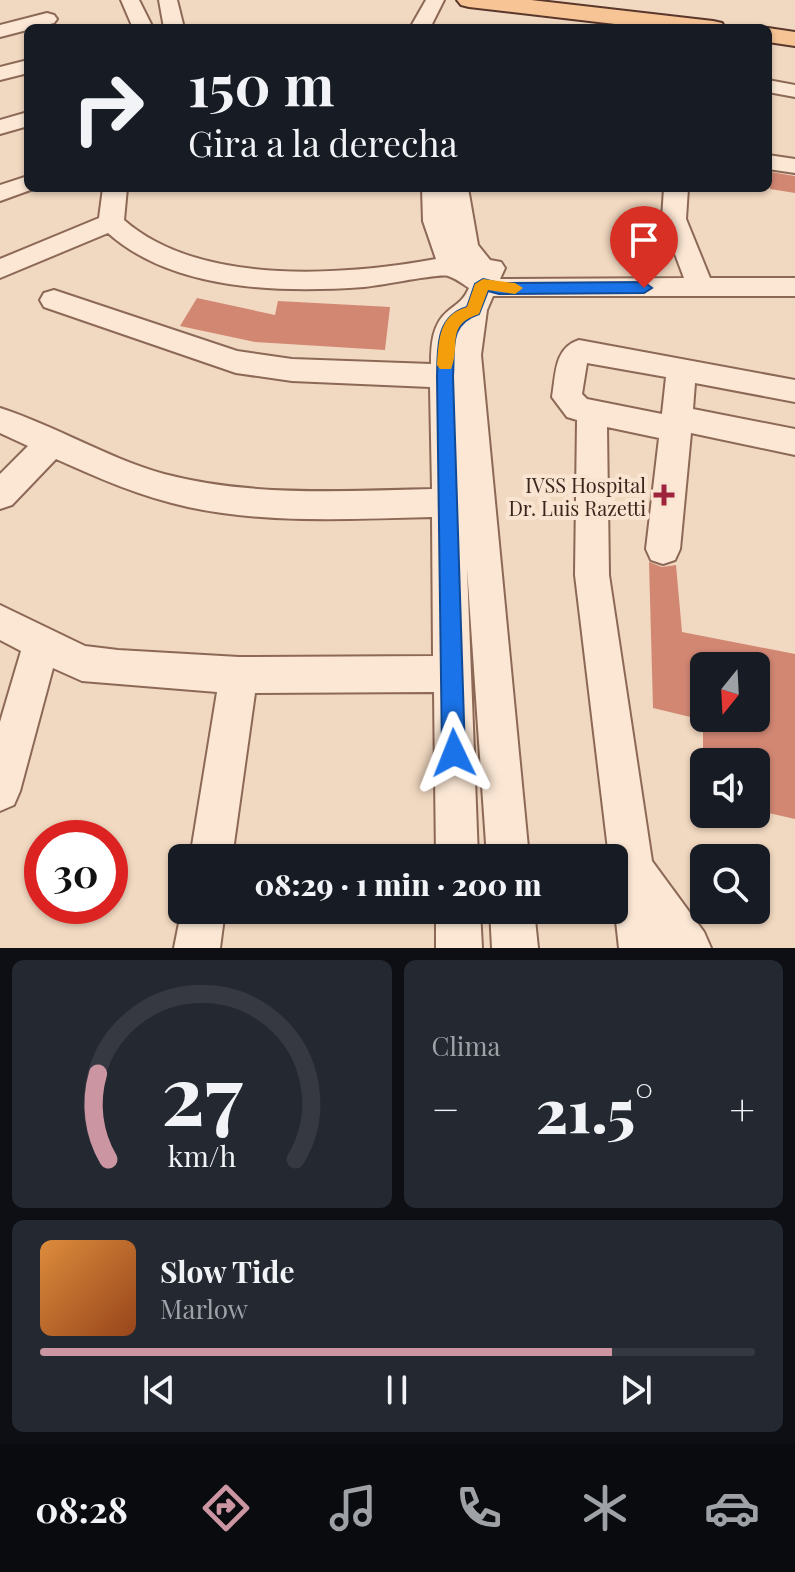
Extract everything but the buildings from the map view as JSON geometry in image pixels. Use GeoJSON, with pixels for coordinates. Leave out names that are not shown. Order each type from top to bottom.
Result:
{"type":"FeatureCollection","features":[{"type":"Feature","properties":{"kind":"main road"},"geometry":{"type":"LineString","coordinates":[[469,0],[678,24]]}},
{"type":"Feature","properties":{"kind":"main road"},"geometry":{"type":"LineString","coordinates":[[772,36],[795,39]]}},
{"type":"Feature","properties":{"kind":"street"},"geometry":{"type":"LineString","coordinates":[[130,0],[141,24]]}},
{"type":"Feature","properties":{"kind":"street"},"geometry":{"type":"LineString","coordinates":[[168,0],[173,24]]}},
{"type":"Feature","properties":{"kind":"street"},"geometry":{"type":"LineString","coordinates":[[403,24],[415,0]]}},
{"type":"Feature","properties":{"kind":"street"},"geometry":{"type":"LineString","coordinates":[[422,24],[435,0]]}},
{"type":"Feature","properties":{"kind":"street"},"geometry":{"type":"LineString","coordinates":[[0,31],[45,16]]}},
{"type":"Feature","properties":{"kind":"street"},"geometry":{"type":"LineString","coordinates":[[0,74],[24,67]]}},
{"type":"Feature","properties":{"kind":"street"},"geometry":{"type":"LineString","coordinates":[[772,87],[795,91]]}},
{"type":"Feature","properties":{"kind":"street"},"geometry":{"type":"LineString","coordinates":[[0,127],[24,120]]}},
{"type":"Feature","properties":{"kind":"street"},"geometry":{"type":"LineString","coordinates":[[772,163],[795,166]]}},
{"type":"Feature","properties":{"kind":"street"},"geometry":{"type":"LineString","coordinates":[[0,193],[24,184]]}},
{"type":"Feature","properties":{"kind":"street"},"geometry":{"type":"LineString","coordinates":[[111,222],[115,192]]}},
{"type":"Feature","properties":{"kind":"street"},"geometry":{"type":"LineString","coordinates":[[434,192],[436,221],[474,277]]}},
{"type":"Feature","properties":{"kind":"street"},"geometry":{"type":"LineString","coordinates":[[457,192],[474,277],[467,355],[507,844]]}},
{"type":"Feature","properties":{"kind":"street"},"geometry":{"type":"LineString","coordinates":[[676,192],[674,219],[697,279]]}},
{"type":"Feature","properties":{"kind":"street"},"geometry":{"type":"LineString","coordinates":[[0,269],[111,222]]}},
{"type":"Feature","properties":{"kind":"street"},"geometry":{"type":"LineString","coordinates":[[111,222],[141,246],[166,259],[204,270],[243,275],[474,277],[499,288],[697,279],[795,270]]}},
{"type":"Feature","properties":{"kind":"street"},"geometry":{"type":"LineString","coordinates":[[457,844],[445,376],[448,331],[460,314],[474,277]]}},
{"type":"Feature","properties":{"kind":"street"},"geometry":{"type":"LineString","coordinates":[[697,279],[795,287]]}},
{"type":"Feature","properties":{"kind":"street"},"geometry":{"type":"LineString","coordinates":[[54,300],[236,362],[307,371],[445,376]]}},
{"type":"Feature","properties":{"kind":"street"},"geometry":{"type":"LineString","coordinates":[[795,391],[579,351],[574,354],[571,365],[567,397],[572,405],[592,412],[795,442]]}},
{"type":"Feature","properties":{"kind":"street"},"geometry":{"type":"LineString","coordinates":[[663,549],[682,369]]}},
{"type":"Feature","properties":{"kind":"street"},"geometry":{"type":"LineString","coordinates":[[592,412],[592,575],[642,948]]}},
{"type":"Feature","properties":{"kind":"street"},"geometry":{"type":"LineString","coordinates":[[0,420],[159,486],[212,498],[327,505],[448,503]]}},
{"type":"Feature","properties":{"kind":"street"},"geometry":{"type":"LineString","coordinates":[[0,495],[52,442]]}},
{"type":"Feature","properties":{"kind":"street"},"geometry":{"type":"LineString","coordinates":[[0,622],[82,663],[239,675],[451,674]]}},
{"type":"Feature","properties":{"kind":"street"},"geometry":{"type":"LineString","coordinates":[[0,791],[41,645]]}},
{"type":"Feature","properties":{"kind":"street"},"geometry":{"type":"LineString","coordinates":[[213,844],[239,675]]}},
{"type":"Feature","properties":{"kind":"street"},"geometry":{"type":"LineString","coordinates":[[633,872],[688,948]]}},
{"type":"Feature","properties":{"kind":"street"},"geometry":{"type":"LineString","coordinates":[[197,948],[201,924]]}},
{"type":"Feature","properties":{"kind":"street"},"geometry":{"type":"LineString","coordinates":[[458,924],[459,948]]}},
{"type":"Feature","properties":{"kind":"street"},"geometry":{"type":"LineString","coordinates":[[513,924],[515,948]]}},
{"type":"Feature","properties":{"kind":"slow traffic"},"geometry":{"type":"LineString","coordinates":[[445,365],[446,337],[451,324],[460,314],[473,310],[483,284],[515,288]]}},
{"type":"Feature","properties":{"kind":"place","name":"IVSS Hospital Dr. Luis Razetti"},"geometry":{"type":"Point","coordinates":[664,495]}},
{"type":"Feature","properties":{"kind":"route"},"geometry":{"type":"LineString","coordinates":[[454,753],[448,604],[445,376],[448,331],[460,314],[473,310],[483,284],[499,288],[644,288]]}}]}
